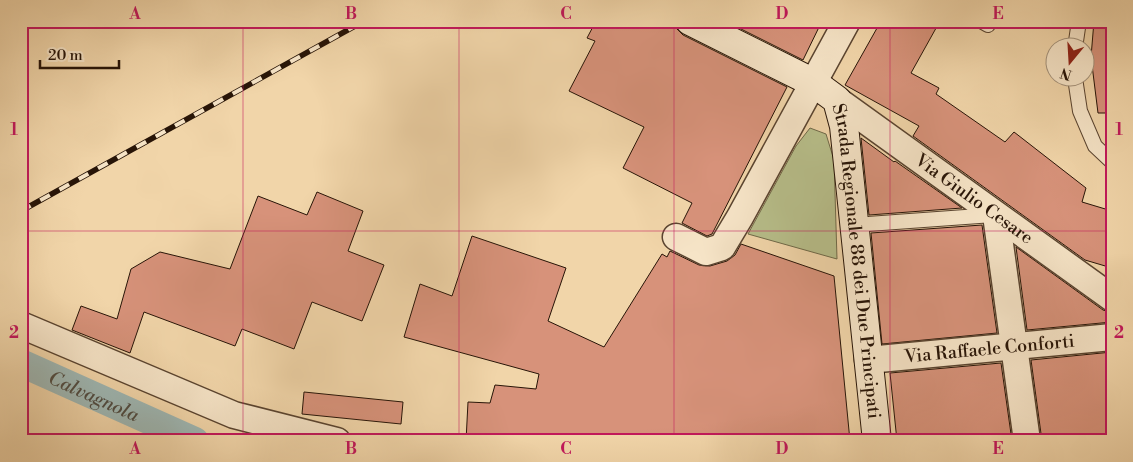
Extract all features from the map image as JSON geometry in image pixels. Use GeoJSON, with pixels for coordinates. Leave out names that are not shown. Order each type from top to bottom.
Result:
{"type":"FeatureCollection","features":[{"type":"Feature","properties":{"kind":"main road","name":"Strada Regionale 88 dei Due Principati"},"geometry":{"type":"LineString","coordinates":[[690,21],[814,82],[837,100],[844,126],[877,441]]}},
{"type":"Feature","properties":{"kind":"street"},"geometry":{"type":"LineString","coordinates":[[676,237],[706,252],[722,247],[847,21]]}},
{"type":"Feature","properties":{"kind":"street","name":"Via Giulio Cesare"},"geometry":{"type":"LineString","coordinates":[[837,100],[1112,298]]}},
{"type":"Feature","properties":{"kind":"street"},"geometry":{"type":"LineString","coordinates":[[996,215],[1027,441]]}},
{"type":"Feature","properties":{"kind":"street"},"geometry":{"type":"LineString","coordinates":[[21,325],[234,415],[337,441]]}},
{"type":"Feature","properties":{"kind":"street","name":"Via Raffaele Conforti"},"geometry":{"type":"LineString","coordinates":[[868,360],[1112,337]]}},
{"type":"Feature","properties":{"kind":"lane"},"geometry":{"type":"LineString","coordinates":[[1076,38],[1079,21]]}},
{"type":"Feature","properties":{"kind":"lane"},"geometry":{"type":"LineString","coordinates":[[1077,88],[1080,111],[1096,146],[1112,162]]}},
{"type":"Feature","properties":{"kind":"lane"},"geometry":{"type":"LineString","coordinates":[[854,225],[996,215]]}},
{"type":"Feature","properties":{"kind":"green space"},"geometry":{"type":"Polygon","coordinates":[[[810,128],[826,134],[834,160],[837,259],[748,234],[796,146],[810,128]]]}},
{"type":"Feature","properties":{"kind":"building"},"geometry":{"type":"Polygon","coordinates":[[[596,21],[674,21],[677,29],[683,35],[787,87],[712,234],[707,236],[682,223],[692,203],[623,168],[644,127],[569,91],[595,41],[587,38],[596,21]]]}},
{"type":"Feature","properties":{"kind":"building"},"geometry":{"type":"Polygon","coordinates":[[[725,21],[822,21],[803,60],[725,21]]]}},
{"type":"Feature","properties":{"kind":"building"},"geometry":{"type":"Polygon","coordinates":[[[881,21],[940,21],[911,73],[939,88],[936,94],[1005,142],[1014,132],[1086,188],[1082,202],[1112,211],[1112,268],[1085,260],[913,136],[919,126],[845,85],[881,21]]]}},
{"type":"Feature","properties":{"kind":"building"},"geometry":{"type":"Polygon","coordinates":[[[1094,21],[1112,21],[1112,113],[1098,113],[1095,88],[1096,38],[1093,38],[1094,21]]]}},
{"type":"Feature","properties":{"kind":"building"},"geometry":{"type":"Polygon","coordinates":[[[861,138],[894,162],[962,208],[869,215],[861,138]]]}},
{"type":"Feature","properties":{"kind":"building"},"geometry":{"type":"Polygon","coordinates":[[[317,192],[363,211],[348,251],[384,265],[362,321],[312,302],[294,349],[242,329],[235,346],[144,312],[130,353],[72,330],[81,306],[117,319],[131,269],[160,252],[230,269],[258,196],[307,215],[317,192]]]}},
{"type":"Feature","properties":{"kind":"building"},"geometry":{"type":"Polygon","coordinates":[[[982,225],[997,333],[882,344],[871,233],[982,225]]]}},
{"type":"Feature","properties":{"kind":"building"},"geometry":{"type":"Polygon","coordinates":[[[472,236],[566,268],[548,321],[604,347],[662,254],[667,257],[670,251],[699,265],[710,266],[727,261],[735,255],[741,244],[834,276],[850,441],[466,441],[468,402],[490,403],[495,385],[536,389],[539,374],[404,337],[420,284],[452,296],[472,236]]]}},
{"type":"Feature","properties":{"kind":"building"},"geometry":{"type":"Polygon","coordinates":[[[1016,247],[1103,310],[1112,313],[1112,322],[1027,330],[1016,247]]]}},
{"type":"Feature","properties":{"kind":"building"},"geometry":{"type":"Polygon","coordinates":[[[1112,352],[1112,441],[1042,441],[1031,360],[1112,352]]]}},
{"type":"Feature","properties":{"kind":"building"},"geometry":{"type":"Polygon","coordinates":[[[1001,363],[1012,441],[897,441],[890,373],[1001,363]]]}},
{"type":"Feature","properties":{"kind":"building"},"geometry":{"type":"Polygon","coordinates":[[[304,392],[403,402],[401,424],[302,414],[304,392]]]}},
{"type":"Feature","properties":{"kind":"waterway","name":"Calvagnola"},"geometry":{"type":"LineString","coordinates":[[21,363],[195,441]]}},
{"type":"Feature","properties":{"kind":"railway"},"geometry":{"type":"LineString","coordinates":[[21,211],[364,21]]}}]}
